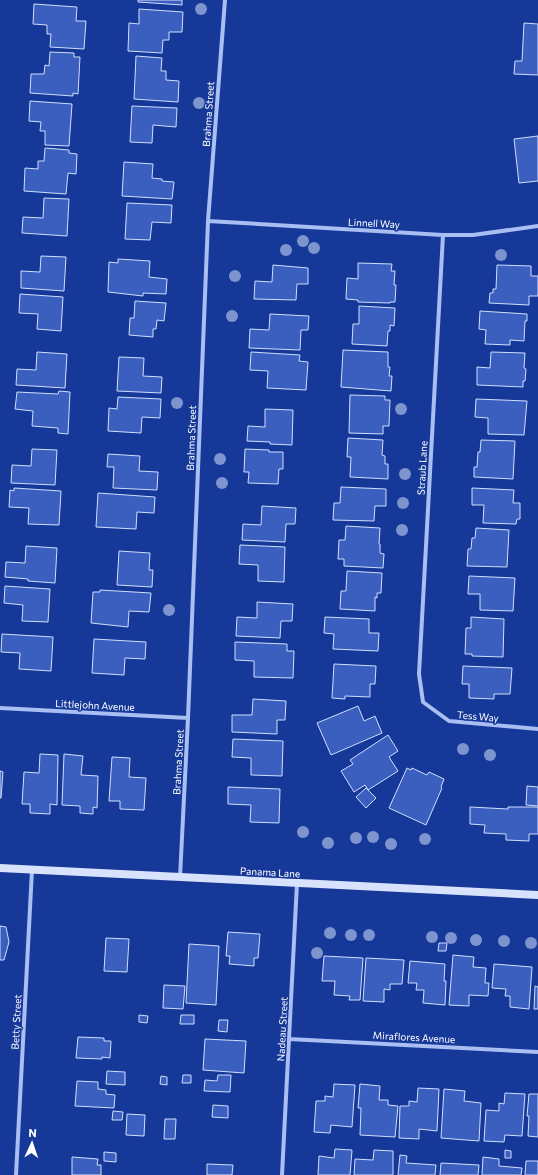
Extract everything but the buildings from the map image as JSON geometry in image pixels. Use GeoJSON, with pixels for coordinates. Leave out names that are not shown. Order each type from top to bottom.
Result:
{"type":"FeatureCollection","features":[{"type":"Feature","properties":{"kind":"main road","name":"Panama Lane"},"geometry":{"type":"LineString","coordinates":[[0,868],[538,895]]}},
{"type":"Feature","properties":{"kind":"street","name":"Brahma Street"},"geometry":{"type":"LineString","coordinates":[[180,877],[188,718],[208,221],[225,0]]}},
{"type":"Feature","properties":{"kind":"street","name":"Linnell Way"},"geometry":{"type":"LineString","coordinates":[[208,221],[444,235],[473,234],[538,226]]}},
{"type":"Feature","properties":{"kind":"street","name":"Straub Lane"},"geometry":{"type":"LineString","coordinates":[[423,702],[419,674],[444,235]]}},
{"type":"Feature","properties":{"kind":"street","name":"Tess Way"},"geometry":{"type":"LineString","coordinates":[[423,702],[449,721],[538,729]]}},
{"type":"Feature","properties":{"kind":"street","name":"Littlejohn Avenue"},"geometry":{"type":"LineString","coordinates":[[0,708],[188,718]]}},
{"type":"Feature","properties":{"kind":"street","name":"Betty Street"},"geometry":{"type":"LineString","coordinates":[[16,1175],[32,870]]}},
{"type":"Feature","properties":{"kind":"street","name":"Nadeau Street"},"geometry":{"type":"LineString","coordinates":[[282,1175],[297,883]]}},
{"type":"Feature","properties":{"kind":"street","name":"Miraflores Avenue"},"geometry":{"type":"LineString","coordinates":[[289,1039],[538,1052]]}}]}
